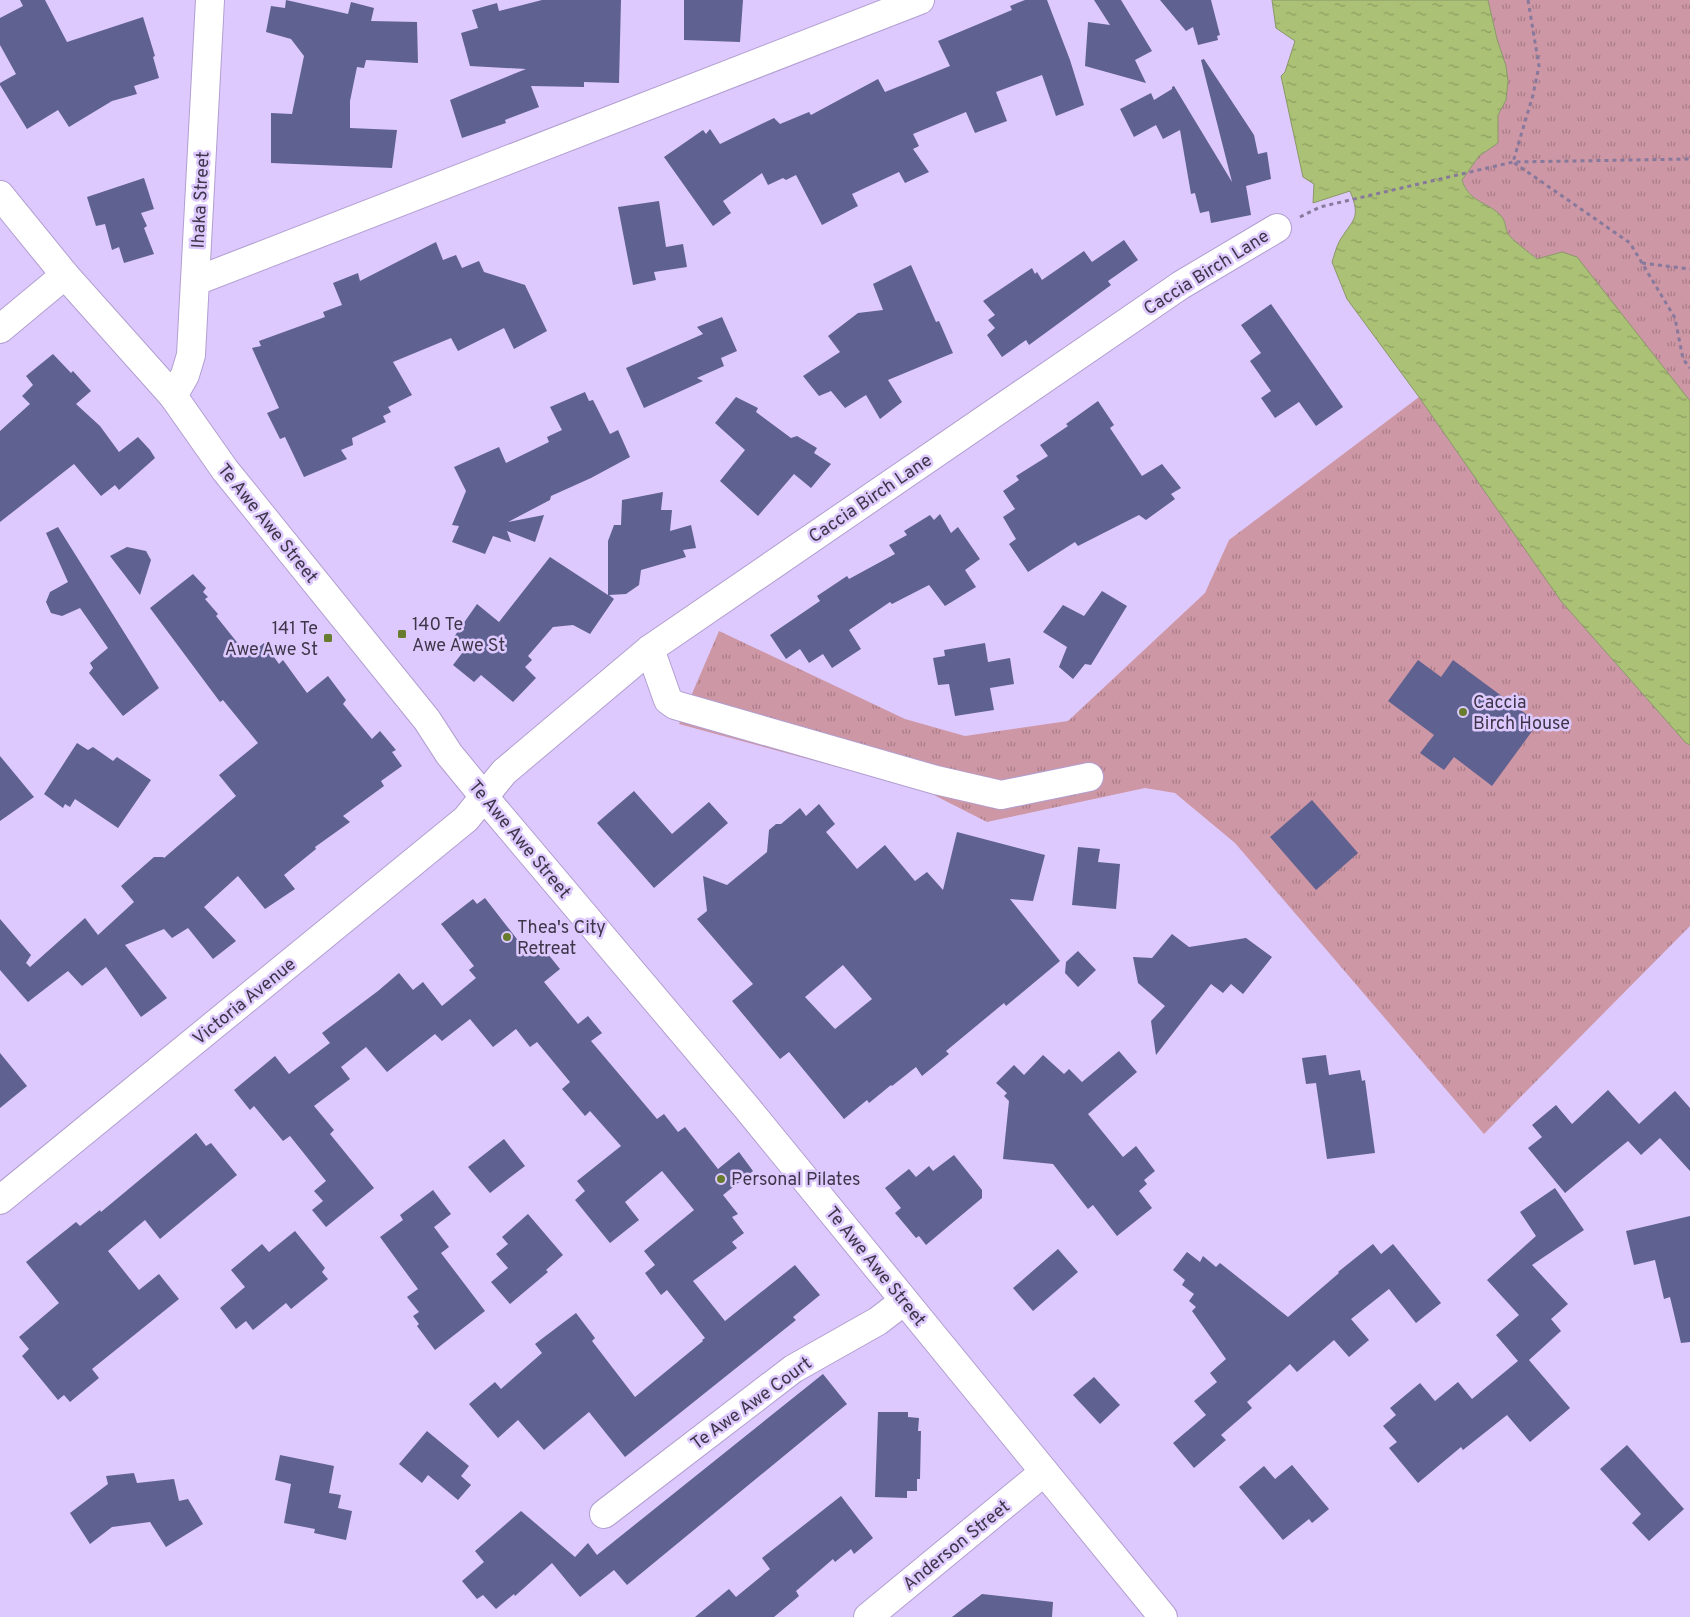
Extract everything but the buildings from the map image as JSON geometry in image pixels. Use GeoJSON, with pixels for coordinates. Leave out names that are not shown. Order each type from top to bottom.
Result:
{"type":"FeatureCollection","features":[{"type":"Feature","properties":{"kind":"street","name":"Ihaka Street"},"geometry":{"type":"LineString","coordinates":[[173,396],[185,375],[192,355],[210,0]]}},
{"type":"Feature","properties":{"kind":"street"},"geometry":{"type":"LineString","coordinates":[[196,281],[920,0]]}},
{"type":"Feature","properties":{"kind":"street","name":"Te Awe Awe Street"},"geometry":{"type":"LineString","coordinates":[[0,196],[65,275],[173,396],[224,470],[427,720],[450,754],[485,798],[747,1108],[1163,1617]]}},
{"type":"Feature","properties":{"kind":"street","name":"Caccia Birch Lane"},"geometry":{"type":"LineString","coordinates":[[485,798],[504,772],[650,649],[1181,285],[1278,228]]}},
{"type":"Feature","properties":{"kind":"street"},"geometry":{"type":"LineString","coordinates":[[0,329],[65,275]]}},
{"type":"Feature","properties":{"kind":"street"},"geometry":{"type":"LineString","coordinates":[[650,649],[668,700],[675,705],[936,780],[1001,795],[1090,777]]}},
{"type":"Feature","properties":{"kind":"street","name":"Victoria Avenue"},"geometry":{"type":"LineString","coordinates":[[0,1200],[466,819],[485,798]]}},
{"type":"Feature","properties":{"kind":"street","name":"Te Awe Awe Court"},"geometry":{"type":"LineString","coordinates":[[604,1514],[793,1369],[878,1321],[904,1301]]}},
{"type":"Feature","properties":{"kind":"street","name":"Anderson Street"},"geometry":{"type":"LineString","coordinates":[[868,1617],[1044,1472]]}},
{"type":"Feature","properties":{"kind":"path"},"geometry":{"type":"LineString","coordinates":[[1513,162],[1540,66],[1528,0]]}},
{"type":"Feature","properties":{"kind":"path"},"geometry":{"type":"LineString","coordinates":[[1278,228],[1320,207],[1513,162],[1690,159]]}},
{"type":"Feature","properties":{"kind":"path"},"geometry":{"type":"LineString","coordinates":[[1513,162],[1630,243],[1675,318],[1683,359],[1690,368]]}},
{"type":"Feature","properties":{"kind":"path"},"geometry":{"type":"LineString","coordinates":[[1642,263],[1690,269]]}},
{"type":"Feature","properties":{"kind":"green space"},"geometry":{"type":"Polygon","coordinates":[[[1488,0],[1690,0],[1690,401],[1577,258],[1561,252],[1538,259],[1510,237],[1504,220],[1496,211],[1475,198],[1465,188],[1462,180],[1479,156],[1498,143],[1498,115],[1506,100],[1506,66],[1497,39],[1488,0]]]}},
{"type":"Feature","properties":{"kind":"green space"},"geometry":{"type":"Polygon","coordinates":[[[1419,397],[1561,601],[1686,743],[1690,745],[1690,926],[1484,1134],[1235,843],[1175,793],[1145,788],[987,822],[926,791],[679,724],[719,631],[905,719],[965,736],[1068,721],[1205,593],[1229,540],[1419,397]]]}},
{"type":"Feature","properties":{"kind":"water"},"geometry":{"type":"Polygon","coordinates":[[[1272,0],[1488,0],[1497,39],[1506,66],[1508,81],[1506,100],[1498,115],[1498,143],[1479,156],[1462,180],[1465,188],[1474,198],[1496,211],[1504,220],[1510,237],[1537,259],[1562,252],[1577,257],[1690,401],[1690,745],[1686,743],[1561,601],[1419,397],[1347,299],[1332,262],[1339,242],[1354,219],[1354,201],[1350,191],[1313,203],[1314,184],[1303,177],[1281,76],[1285,72],[1295,41],[1276,28],[1272,0]]]}},
{"type":"Feature","properties":{"kind":"place","name":"140 Te Awe Awe St"},"geometry":{"type":"Point","coordinates":[402,634]}},
{"type":"Feature","properties":{"kind":"place","name":"141 Te Awe Awe St"},"geometry":{"type":"Point","coordinates":[328,638]}},
{"type":"Feature","properties":{"kind":"place","name":"Caccia Birch House"},"geometry":{"type":"Point","coordinates":[1463,712]}},
{"type":"Feature","properties":{"kind":"place","name":"Thea's City Retreat"},"geometry":{"type":"Point","coordinates":[507,937]}},
{"type":"Feature","properties":{"kind":"place","name":"Personal Pilates"},"geometry":{"type":"Point","coordinates":[721,1179]}}]}
